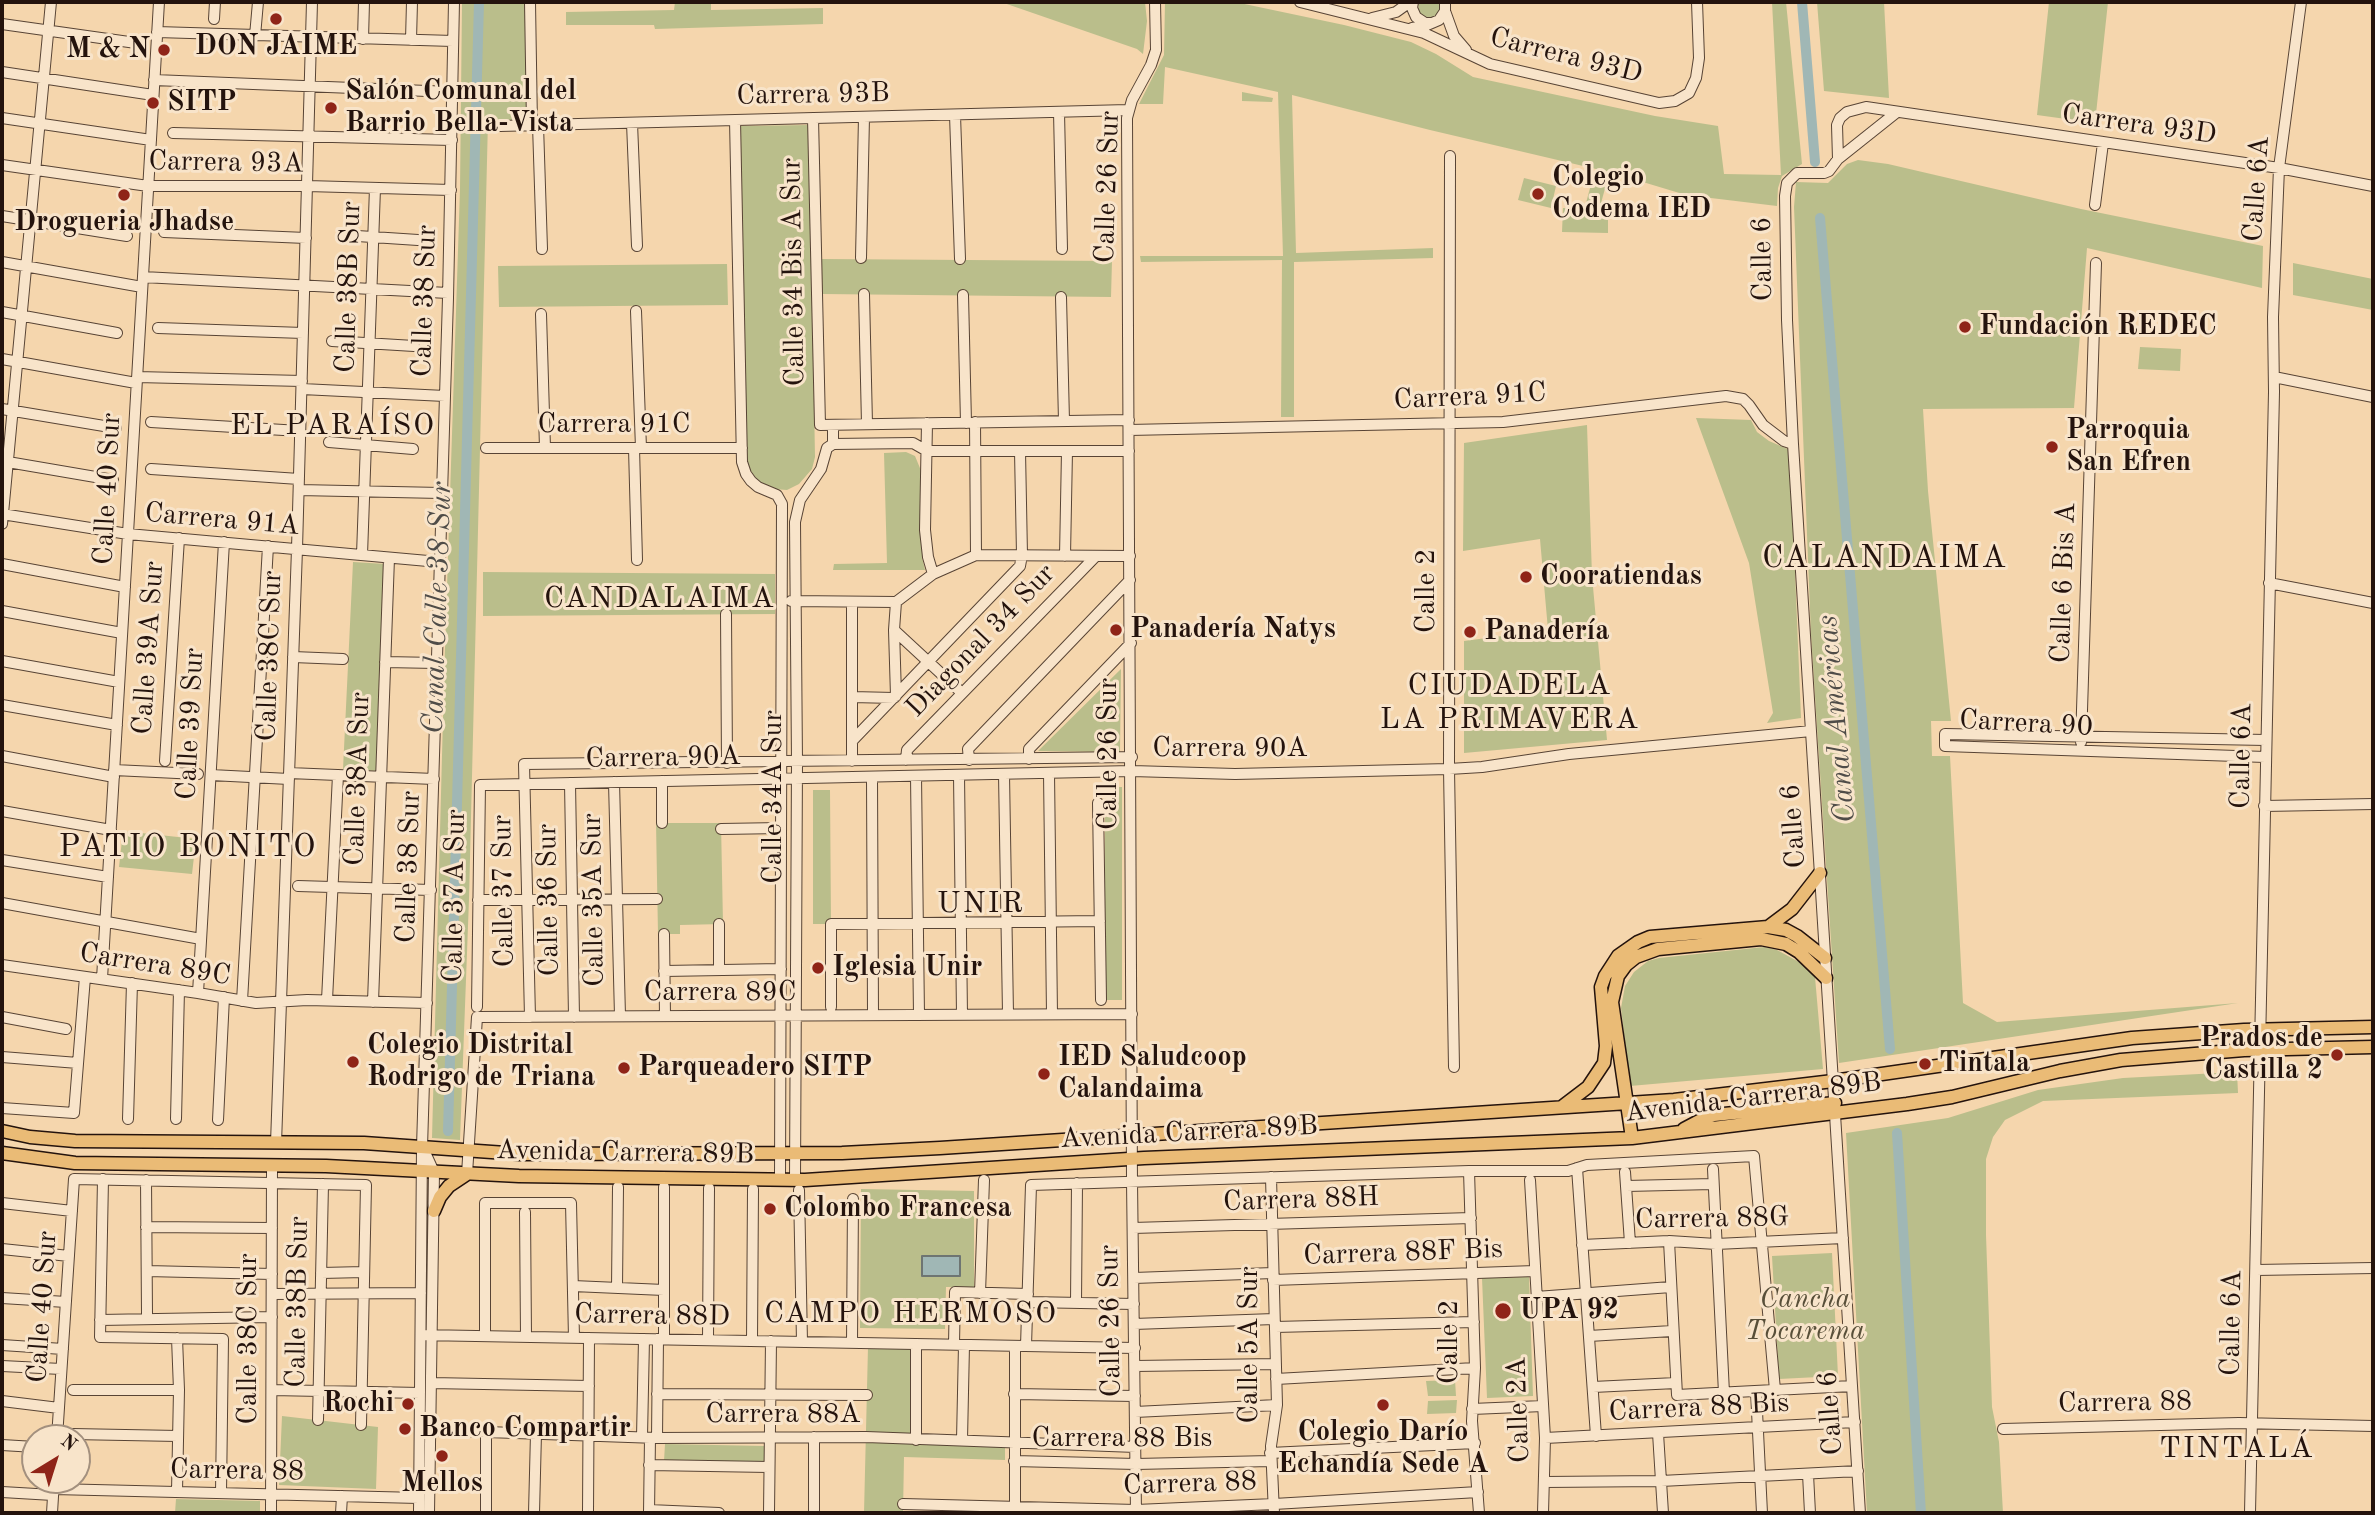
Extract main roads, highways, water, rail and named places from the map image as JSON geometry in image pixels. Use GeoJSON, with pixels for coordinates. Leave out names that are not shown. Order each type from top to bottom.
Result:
{"type":"FeatureCollection","features":[{"type":"Feature","properties":{"kind":"main road"},"geometry":{"type":"LineString","coordinates":[[1768,927],[1792,909],[1820,873]]}},
{"type":"Feature","properties":{"kind":"main road"},"geometry":{"type":"LineString","coordinates":[[1562,1107],[1588,1087],[1604,1063],[1606,1046],[1601,987],[1611,965],[1627,948],[1650,937],[1768,927],[1786,930],[1825,958]]}},
{"type":"Feature","properties":{"kind":"main road"},"geometry":{"type":"LineString","coordinates":[[1632,1138],[1612,1002],[1618,976],[1626,965],[1636,957],[1658,949],[1761,939],[1786,944],[1808,958],[1826,978]]}},
{"type":"Feature","properties":{"kind":"main road","name":"Avenida Carrera 89B"},"geometry":{"type":"LineString","coordinates":[[2,1131],[30,1138],[75,1141],[364,1143],[537,1154],[796,1153],[940,1148],[1626,1103],[1833,1082],[2132,1038],[2259,1029],[2373,1027]]}},
{"type":"Feature","properties":{"kind":"main road","name":"Avenida Carrera 89B"},"geometry":{"type":"LineString","coordinates":[[2,1153],[75,1163],[272,1165],[467,1174],[780,1180],[797,1185],[1132,1158],[1632,1138],[1835,1109],[1952,1097],[2060,1071],[2121,1060],[2194,1053],[2373,1047]]}},
{"type":"Feature","properties":{"kind":"main road"},"geometry":{"type":"LineString","coordinates":[[434,1211],[444,1191],[467,1174]]}},
{"type":"Feature","properties":{"kind":"water"},"geometry":{"type":"Polygon","coordinates":[[[922,1256],[960,1256],[960,1276],[922,1276],[922,1256]]]}},
{"type":"Feature","properties":{"kind":"waterway","name":"Canal Calle 38 Sur"},"geometry":{"type":"LineString","coordinates":[[448,1131],[479,2]]}},
{"type":"Feature","properties":{"kind":"waterway","name":"Canal Américas"},"geometry":{"type":"LineString","coordinates":[[1802,2],[1815,162]]}},
{"type":"Feature","properties":{"kind":"waterway","name":"Canal Américas"},"geometry":{"type":"LineString","coordinates":[[1820,218],[1890,1049]]}},
{"type":"Feature","properties":{"kind":"waterway","name":"Canal Américas"},"geometry":{"type":"LineString","coordinates":[[1897,1133],[1921,1513]]}},
{"type":"Feature","properties":{"kind":"place","name":"DON JAIME"},"geometry":{"type":"Point","coordinates":[276,19]}},
{"type":"Feature","properties":{"kind":"place","name":"M & N"},"geometry":{"type":"Point","coordinates":[164,50]}},
{"type":"Feature","properties":{"kind":"place","name":"SITP"},"geometry":{"type":"Point","coordinates":[153,103]}},
{"type":"Feature","properties":{"kind":"place","name":"Salón Comunal del Barrio Bella-Vista"},"geometry":{"type":"Point","coordinates":[331,108]}},
{"type":"Feature","properties":{"kind":"place","name":"Colegio Codema IED"},"geometry":{"type":"Point","coordinates":[1538,194]}},
{"type":"Feature","properties":{"kind":"place","name":"Drogueria Jhadse"},"geometry":{"type":"Point","coordinates":[124,195]}},
{"type":"Feature","properties":{"kind":"place","name":"Fundación REDEC"},"geometry":{"type":"Point","coordinates":[1965,327]}},
{"type":"Feature","properties":{"kind":"place","name":"Parroquia San Efren"},"geometry":{"type":"Point","coordinates":[2052,447]}},
{"type":"Feature","properties":{"kind":"place","name":"Cooratiendas"},"geometry":{"type":"Point","coordinates":[1526,577]}},
{"type":"Feature","properties":{"kind":"place","name":"Panadería Natys"},"geometry":{"type":"Point","coordinates":[1116,630]}},
{"type":"Feature","properties":{"kind":"place","name":"Panadería"},"geometry":{"type":"Point","coordinates":[1470,632]}},
{"type":"Feature","properties":{"kind":"place","name":"Iglesia Unir"},"geometry":{"type":"Point","coordinates":[818,968]}},
{"type":"Feature","properties":{"kind":"place","name":"Prados de Castilla 2"},"geometry":{"type":"Point","coordinates":[2337,1055]}},
{"type":"Feature","properties":{"kind":"place","name":"Colegio Distrital Rodrigo de Triana"},"geometry":{"type":"Point","coordinates":[353,1062]}},
{"type":"Feature","properties":{"kind":"place","name":"Tintala"},"geometry":{"type":"Point","coordinates":[1925,1064]}},
{"type":"Feature","properties":{"kind":"place","name":"Parqueadero SITP"},"geometry":{"type":"Point","coordinates":[624,1068]}},
{"type":"Feature","properties":{"kind":"place","name":"IED Saludcoop Calandaima"},"geometry":{"type":"Point","coordinates":[1044,1074]}},
{"type":"Feature","properties":{"kind":"place","name":"Colombo Francesa"},"geometry":{"type":"Point","coordinates":[770,1209]}},
{"type":"Feature","properties":{"kind":"place","name":"UPA 92"},"geometry":{"type":"Point","coordinates":[1503,1311]}},
{"type":"Feature","properties":{"kind":"place","name":"Rochi"},"geometry":{"type":"Point","coordinates":[408,1404]}},
{"type":"Feature","properties":{"kind":"place","name":"Colegio Darío Echandía Sede A"},"geometry":{"type":"Point","coordinates":[1383,1405]}},
{"type":"Feature","properties":{"kind":"place","name":"Banco Compartir"},"geometry":{"type":"Point","coordinates":[405,1429]}},
{"type":"Feature","properties":{"kind":"place","name":"Mellos"},"geometry":{"type":"Point","coordinates":[442,1456]}},
{"type":"Feature","properties":{"kind":"district","name":"EL PARAÍSO"},"geometry":{"type":"Point","coordinates":[333,426]}},
{"type":"Feature","properties":{"kind":"district","name":"CALANDAIMA"},"geometry":{"type":"Point","coordinates":[1885,559]}},
{"type":"Feature","properties":{"kind":"district","name":"CANDALAIMA"},"geometry":{"type":"Point","coordinates":[660,599]}},
{"type":"Feature","properties":{"kind":"district","name":"CIUDADELA LA PRIMAVERA"},"geometry":{"type":"Point","coordinates":[1510,703]}},
{"type":"Feature","properties":{"kind":"district","name":"PATIO BONITO"},"geometry":{"type":"Point","coordinates":[188,848]}},
{"type":"Feature","properties":{"kind":"district","name":"UNIR"},"geometry":{"type":"Point","coordinates":[981,904]}},
{"type":"Feature","properties":{"kind":"district","name":"CAMPO HERMOSO"},"geometry":{"type":"Point","coordinates":[911,1314]}},
{"type":"Feature","properties":{"kind":"district","name":"TINTALÁ"},"geometry":{"type":"Point","coordinates":[2237,1449]}},
{"type":"Feature","properties":{"kind":"park label","name":"Cancha Tocarema"},"geometry":{"type":"Point","coordinates":[1805,1316]}}]}
